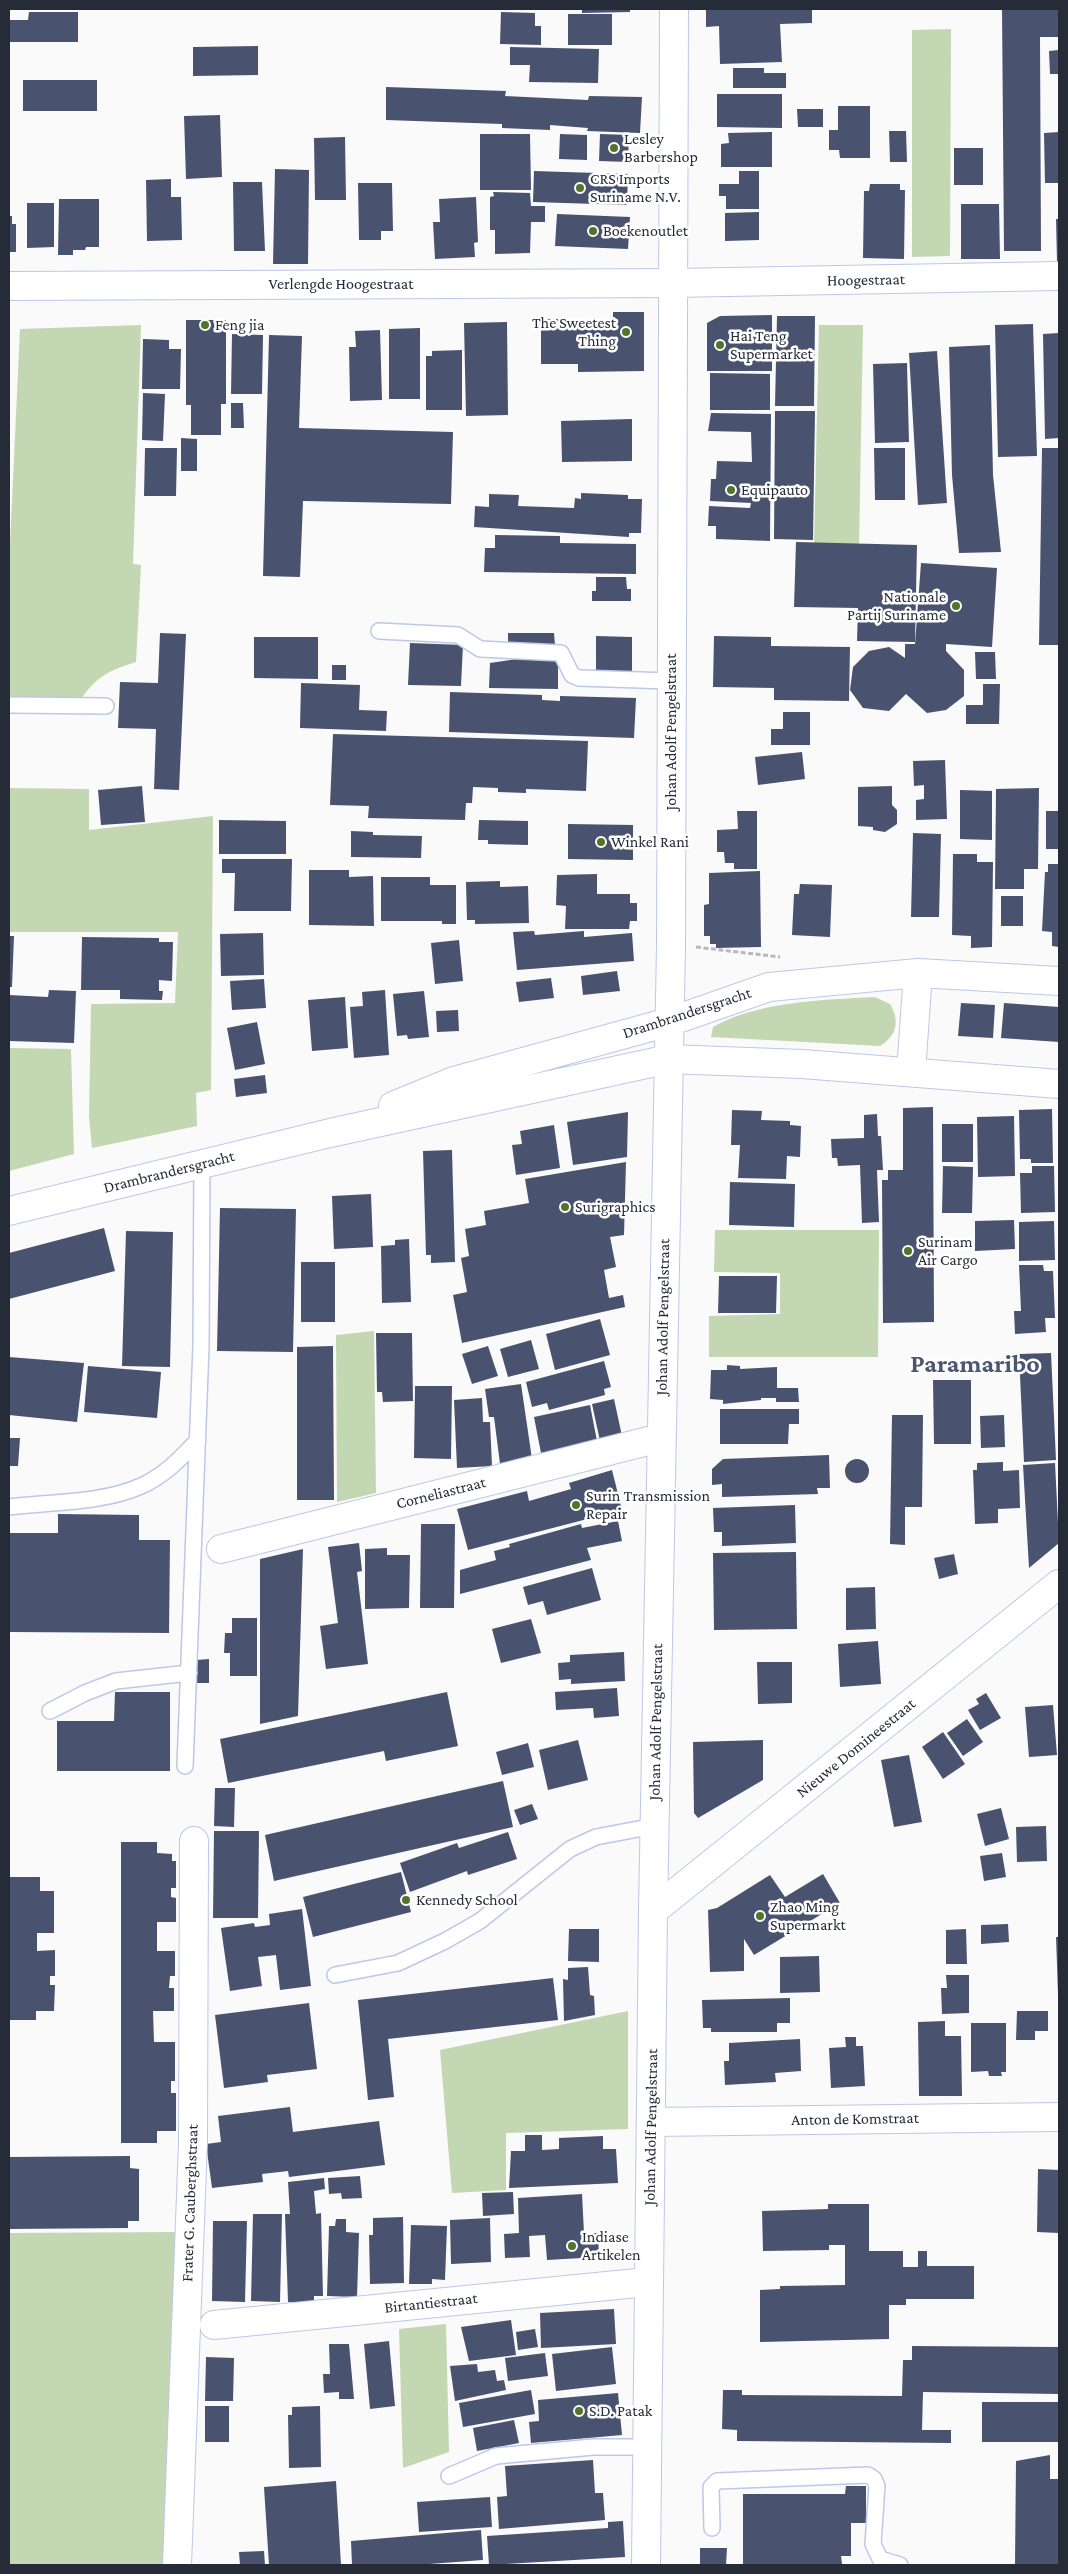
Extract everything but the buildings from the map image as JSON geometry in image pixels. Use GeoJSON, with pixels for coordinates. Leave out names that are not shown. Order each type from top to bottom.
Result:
{"type":"FeatureCollection","features":[{"type":"Feature","properties":{"kind":"street","name":"Johan Adolf Pengelstraat"},"geometry":{"type":"LineString","coordinates":[[646,2565],[654,1826],[660,1438],[669,1059],[674,9]]}},
{"type":"Feature","properties":{"kind":"street","name":"Hoogestraat"},"geometry":{"type":"LineString","coordinates":[[673,283],[1059,276]]}},
{"type":"Feature","properties":{"kind":"street","name":"Verlengde Hoogestraat"},"geometry":{"type":"LineString","coordinates":[[9,286],[673,283]]}},
{"type":"Feature","properties":{"kind":"street","name":"Drambrandersgracht"},"geometry":{"type":"LineString","coordinates":[[330,1132],[454,1081],[669,1022],[769,987],[918,973],[1059,981]]}},
{"type":"Feature","properties":{"kind":"street"},"geometry":{"type":"LineString","coordinates":[[912,1072],[918,973]]}},
{"type":"Feature","properties":{"kind":"street","name":"Drambrandersgracht"},"geometry":{"type":"LineString","coordinates":[[9,1211],[330,1132],[669,1059],[802,1064],[1059,1084]]}},
{"type":"Feature","properties":{"kind":"street","name":"Corneliastraat"},"geometry":{"type":"LineString","coordinates":[[221,1549],[660,1438]]}},
{"type":"Feature","properties":{"kind":"street","name":"Nieuwe Domineestraat"},"geometry":{"type":"LineString","coordinates":[[653,1912],[1059,1584]]}},
{"type":"Feature","properties":{"kind":"street","name":"Frater G. Cauberghstraat"},"geometry":{"type":"LineString","coordinates":[[177,2565],[193,2142],[194,1842]]}},
{"type":"Feature","properties":{"kind":"street","name":"Anton de Komstraat"},"geometry":{"type":"LineString","coordinates":[[652,2122],[1059,2117]]}},
{"type":"Feature","properties":{"kind":"street","name":"Birtantiestraat"},"geometry":{"type":"LineString","coordinates":[[214,2325],[648,2282]]}},
{"type":"Feature","properties":{"kind":"lane"},"geometry":{"type":"LineString","coordinates":[[379,631],[458,635],[480,649],[561,654],[572,675],[579,678],[670,682]]}},
{"type":"Feature","properties":{"kind":"lane"},"geometry":{"type":"LineString","coordinates":[[9,705],[106,706]]}},
{"type":"Feature","properties":{"kind":"lane"},"geometry":{"type":"LineString","coordinates":[[185,1766],[201,1346],[202,1164]]}},
{"type":"Feature","properties":{"kind":"lane"},"geometry":{"type":"LineString","coordinates":[[9,1507],[123,1494],[143,1486],[163,1473],[198,1440]]}},
{"type":"Feature","properties":{"kind":"lane"},"geometry":{"type":"LineString","coordinates":[[50,1711],[85,1693],[116,1681],[189,1673]]}},
{"type":"Feature","properties":{"kind":"lane"},"geometry":{"type":"LineString","coordinates":[[335,1975],[398,1962],[437,1945],[480,1921],[570,1849],[596,1837],[654,1826]]}},
{"type":"Feature","properties":{"kind":"lane"},"geometry":{"type":"LineString","coordinates":[[448,2476],[496,2456],[584,2447],[646,2446]]}},
{"type":"Feature","properties":{"kind":"lane"},"geometry":{"type":"LineString","coordinates":[[712,2528],[711,2487],[717,2481],[868,2474],[874,2479],[877,2486],[874,2549],[880,2560],[900,2565]]}},
{"type":"Feature","properties":{"kind":"green space"},"geometry":{"type":"Polygon","coordinates":[[[951,29],[950,256],[912,257],[912,30],[951,29]]]}},
{"type":"Feature","properties":{"kind":"green space"},"geometry":{"type":"Polygon","coordinates":[[[141,325],[133,564],[141,565],[136,662],[103,676],[91,686],[79,702],[9,701],[9,565],[20,329],[141,325]]]}},
{"type":"Feature","properties":{"kind":"green space"},"geometry":{"type":"Polygon","coordinates":[[[819,325],[863,325],[859,546],[814,546],[819,325]]]}},
{"type":"Feature","properties":{"kind":"green space"},"geometry":{"type":"Polygon","coordinates":[[[9,788],[89,789],[89,830],[213,816],[211,1090],[196,1093],[197,1126],[92,1148],[89,1117],[91,1004],[175,1003],[178,932],[9,932],[9,788]]]}},
{"type":"Feature","properties":{"kind":"green space"},"geometry":{"type":"Polygon","coordinates":[[[875,997],[890,1004],[896,1022],[890,1038],[880,1046],[711,1037],[713,1027],[731,1018],[750,1012],[792,1003],[875,997]]]}},
{"type":"Feature","properties":{"kind":"green space"},"geometry":{"type":"Polygon","coordinates":[[[9,1048],[71,1049],[74,1154],[9,1171],[9,1048]]]}},
{"type":"Feature","properties":{"kind":"green space"},"geometry":{"type":"Polygon","coordinates":[[[715,1230],[879,1230],[878,1357],[709,1357],[709,1316],[780,1314],[780,1273],[714,1272],[715,1230]]]}},
{"type":"Feature","properties":{"kind":"green space"},"geometry":{"type":"Polygon","coordinates":[[[374,1331],[376,1493],[337,1502],[336,1335],[374,1331]]]}},
{"type":"Feature","properties":{"kind":"green space"},"geometry":{"type":"Polygon","coordinates":[[[628,2011],[628,2129],[506,2133],[506,2190],[452,2193],[440,2050],[628,2011]]]}},
{"type":"Feature","properties":{"kind":"green space"},"geometry":{"type":"Polygon","coordinates":[[[178,2232],[167,2565],[9,2565],[9,2233],[178,2232]]]}},
{"type":"Feature","properties":{"kind":"green space"},"geometry":{"type":"Polygon","coordinates":[[[446,2324],[449,2452],[403,2468],[399,2329],[446,2324]]]}},
{"type":"Feature","properties":{"kind":"place","name":"Lesley Barbershop"},"geometry":{"type":"Point","coordinates":[614,148]}},
{"type":"Feature","properties":{"kind":"place","name":"CRS Imports Suriname N.V."},"geometry":{"type":"Point","coordinates":[580,188]}},
{"type":"Feature","properties":{"kind":"place","name":"Boekenoutlet"},"geometry":{"type":"Point","coordinates":[593,231]}},
{"type":"Feature","properties":{"kind":"place","name":"Feng jia"},"geometry":{"type":"Point","coordinates":[205,325]}},
{"type":"Feature","properties":{"kind":"place","name":"The Sweetest Thing"},"geometry":{"type":"Point","coordinates":[626,332]}},
{"type":"Feature","properties":{"kind":"place","name":"Hai Teng Supermarket"},"geometry":{"type":"Point","coordinates":[720,345]}},
{"type":"Feature","properties":{"kind":"place","name":"Equipauto"},"geometry":{"type":"Point","coordinates":[731,490]}},
{"type":"Feature","properties":{"kind":"place","name":"Nationale Partij Suriname"},"geometry":{"type":"Point","coordinates":[956,606]}},
{"type":"Feature","properties":{"kind":"place","name":"Winkel Rani"},"geometry":{"type":"Point","coordinates":[601,842]}},
{"type":"Feature","properties":{"kind":"place","name":"Surigraphics"},"geometry":{"type":"Point","coordinates":[565,1207]}},
{"type":"Feature","properties":{"kind":"place","name":"Surinam Air Cargo"},"geometry":{"type":"Point","coordinates":[908,1251]}},
{"type":"Feature","properties":{"kind":"place","name":"Surin Transmission Repair"},"geometry":{"type":"Point","coordinates":[576,1505]}},
{"type":"Feature","properties":{"kind":"place","name":"Kennedy School"},"geometry":{"type":"Point","coordinates":[406,1900]}},
{"type":"Feature","properties":{"kind":"place","name":"Zhao Ming Supermarkt"},"geometry":{"type":"Point","coordinates":[760,1916]}},
{"type":"Feature","properties":{"kind":"place","name":"Indiase Artikelen"},"geometry":{"type":"Point","coordinates":[572,2246]}},
{"type":"Feature","properties":{"kind":"place","name":"S.D. Patak"},"geometry":{"type":"Point","coordinates":[579,2411]}},
{"type":"Feature","properties":{"kind":"district","name":"Paramaribo"},"geometry":{"type":"Point","coordinates":[975,1364]}}]}
